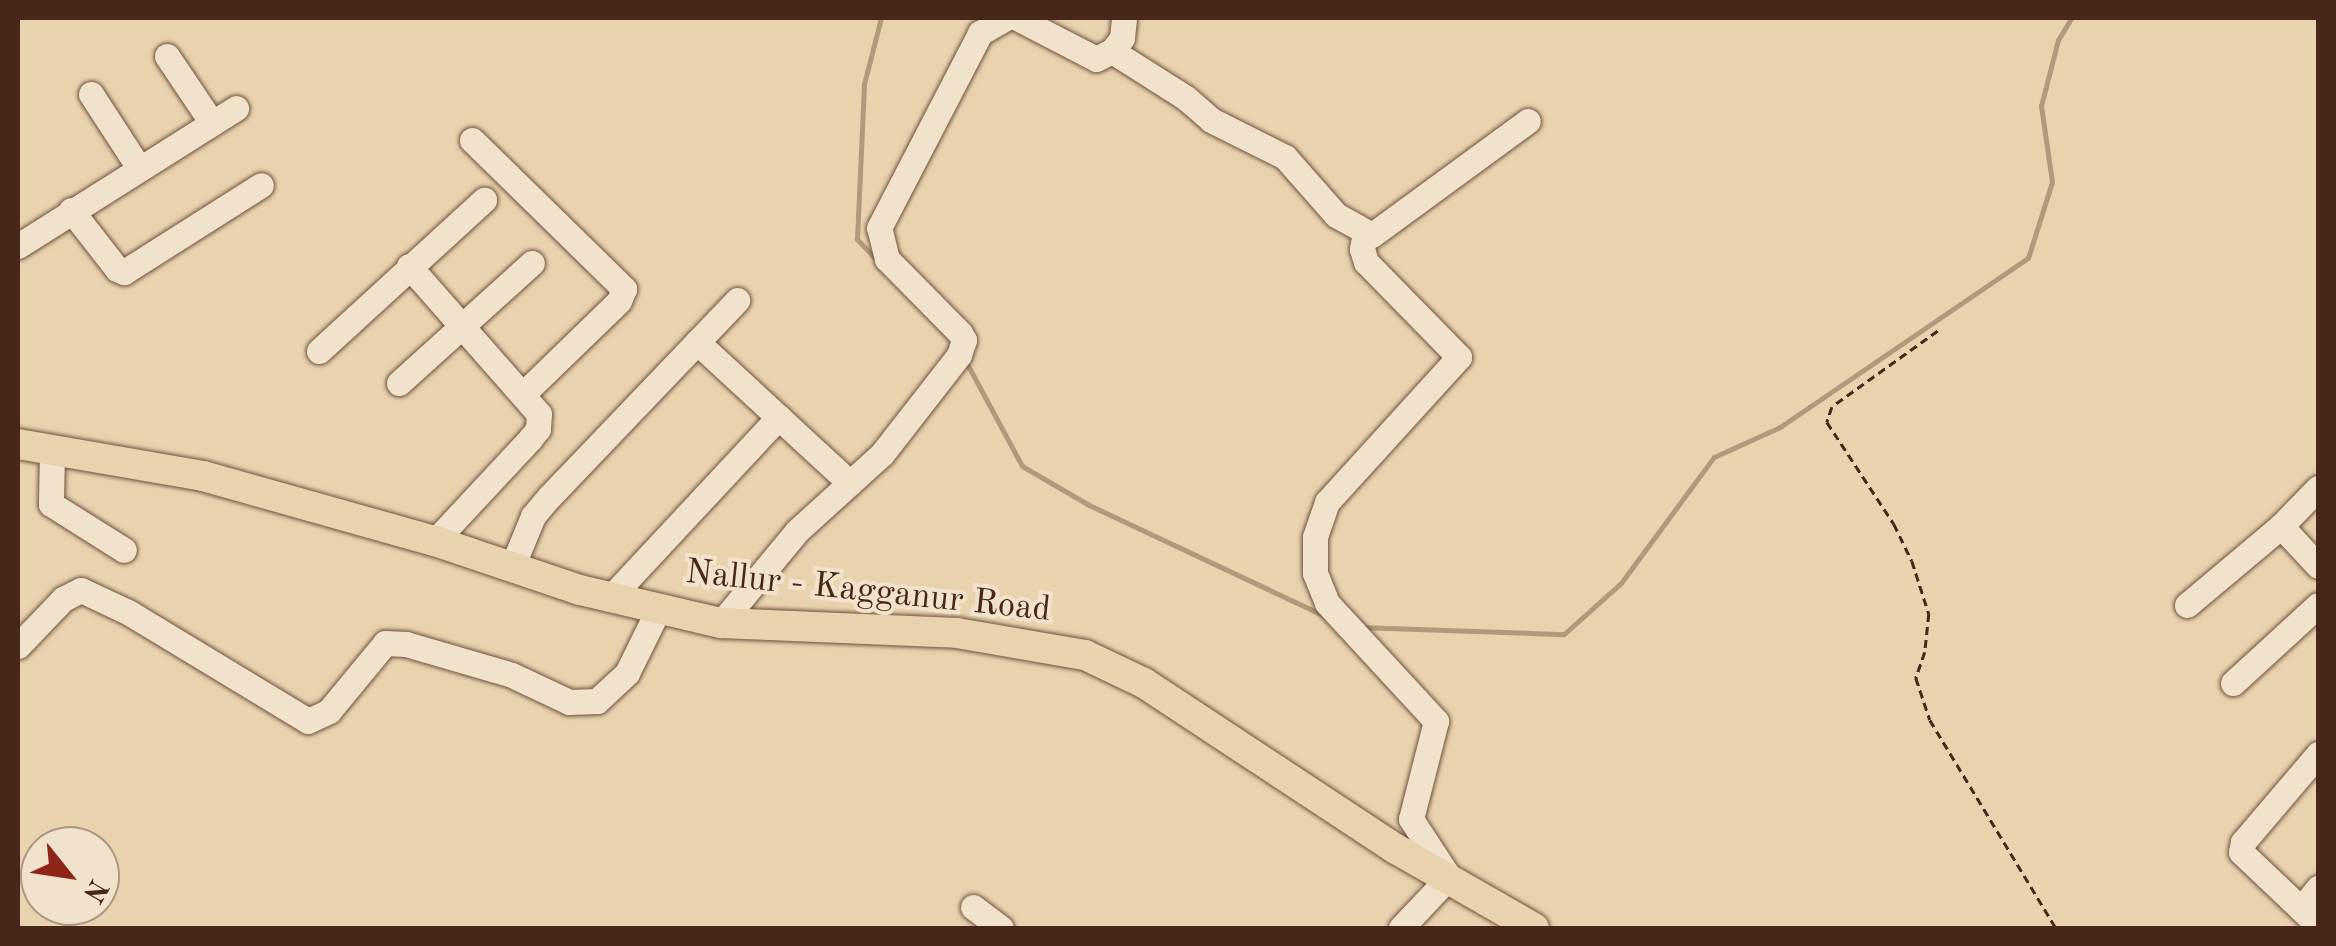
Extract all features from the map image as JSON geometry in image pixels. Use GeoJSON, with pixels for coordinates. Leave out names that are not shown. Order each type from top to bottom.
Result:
{"type":"FeatureCollection","features":[{"type":"Feature","properties":{"kind":"main road","name":"Nallur - Kagganur Road"},"geometry":{"type":"LineString","coordinates":[[18,444],[203,476],[435,541],[612,597],[721,623],[957,633],[1084,655],[1144,683],[1396,849],[1534,928]]}},
{"type":"Feature","properties":{"kind":"street"},"geometry":{"type":"LineString","coordinates":[[721,623],[797,531],[894,439],[963,345],[960,333],[886,259],[878,237],[896,187],[972,46],[988,25],[1006,18]]}},
{"type":"Feature","properties":{"kind":"street"},"geometry":{"type":"LineString","coordinates":[[1017,18],[1096,58],[1112,51],[1126,29],[1124,18]]}},
{"type":"Feature","properties":{"kind":"street"},"geometry":{"type":"LineString","coordinates":[[1112,51],[1186,98],[1212,120],[1284,157],[1336,215],[1365,234],[1378,234],[1528,121]]}},
{"type":"Feature","properties":{"kind":"street"},"geometry":{"type":"LineString","coordinates":[[167,56],[212,123]]}},
{"type":"Feature","properties":{"kind":"street"},"geometry":{"type":"LineString","coordinates":[[91,94],[139,168]]}},
{"type":"Feature","properties":{"kind":"street"},"geometry":{"type":"LineString","coordinates":[[18,246],[236,108]]}},
{"type":"Feature","properties":{"kind":"street"},"geometry":{"type":"LineString","coordinates":[[472,140],[624,289],[619,301],[524,394]]}},
{"type":"Feature","properties":{"kind":"street"},"geometry":{"type":"LineString","coordinates":[[71,210],[117,270],[124,272],[261,185]]}},
{"type":"Feature","properties":{"kind":"street"},"geometry":{"type":"LineString","coordinates":[[320,351],[484,200]]}},
{"type":"Feature","properties":{"kind":"street"},"geometry":{"type":"LineString","coordinates":[[1365,234],[1362,250],[1366,262],[1459,357],[1327,502],[1314,537],[1315,573],[1328,603],[1436,721],[1412,819],[1449,877],[1408,924]]}},
{"type":"Feature","properties":{"kind":"street"},"geometry":{"type":"LineString","coordinates":[[399,382],[532,263]]}},
{"type":"Feature","properties":{"kind":"street"},"geometry":{"type":"LineString","coordinates":[[410,266],[539,414],[538,429],[435,541]]}},
{"type":"Feature","properties":{"kind":"street"},"geometry":{"type":"LineString","coordinates":[[512,567],[534,516],[550,496],[737,300]]}},
{"type":"Feature","properties":{"kind":"street"},"geometry":{"type":"LineString","coordinates":[[697,342],[850,483]]}},
{"type":"Feature","properties":{"kind":"street"},"geometry":{"type":"LineString","coordinates":[[612,597],[779,418]]}},
{"type":"Feature","properties":{"kind":"street"},"geometry":{"type":"LineString","coordinates":[[52,450],[51,504],[124,550]]}},
{"type":"Feature","properties":{"kind":"street"},"geometry":{"type":"LineString","coordinates":[[2187,605],[2281,526],[2318,488]]}},
{"type":"Feature","properties":{"kind":"street"},"geometry":{"type":"LineString","coordinates":[[2281,526],[2318,566]]}},
{"type":"Feature","properties":{"kind":"street"},"geometry":{"type":"LineString","coordinates":[[18,646],[63,599],[82,590],[128,612],[308,721],[329,710],[385,643],[406,644],[512,676],[570,702],[598,701],[627,673],[660,608]]}},
{"type":"Feature","properties":{"kind":"street"},"geometry":{"type":"LineString","coordinates":[[2233,683],[2318,605]]}},
{"type":"Feature","properties":{"kind":"street"},"geometry":{"type":"LineString","coordinates":[[2318,754],[2243,842],[2241,852],[2310,917],[2318,888]]}},
{"type":"Feature","properties":{"kind":"street"},"geometry":{"type":"LineString","coordinates":[[973,908],[1000,928]]}},
{"type":"Feature","properties":{"kind":"path"},"geometry":{"type":"LineString","coordinates":[[1938,331],[1832,407],[1827,422],[1894,524],[1912,562],[1928,614],[1925,652],[1916,678],[1930,720],[2056,928]]}},
{"type":"Feature","properties":{"kind":"waterway"},"geometry":{"type":"LineString","coordinates":[[876,259],[857,239],[864,84],[881,18]]}},
{"type":"Feature","properties":{"kind":"waterway"},"geometry":{"type":"LineString","coordinates":[[1359,627],[1564,634],[1621,583],[1714,457],[1780,427],[2028,258],[2052,182],[2041,106],[2058,40],[2071,18]]}},
{"type":"Feature","properties":{"kind":"waterway"},"geometry":{"type":"LineString","coordinates":[[965,360],[1022,466],[1089,505],[1325,616]]}}]}
